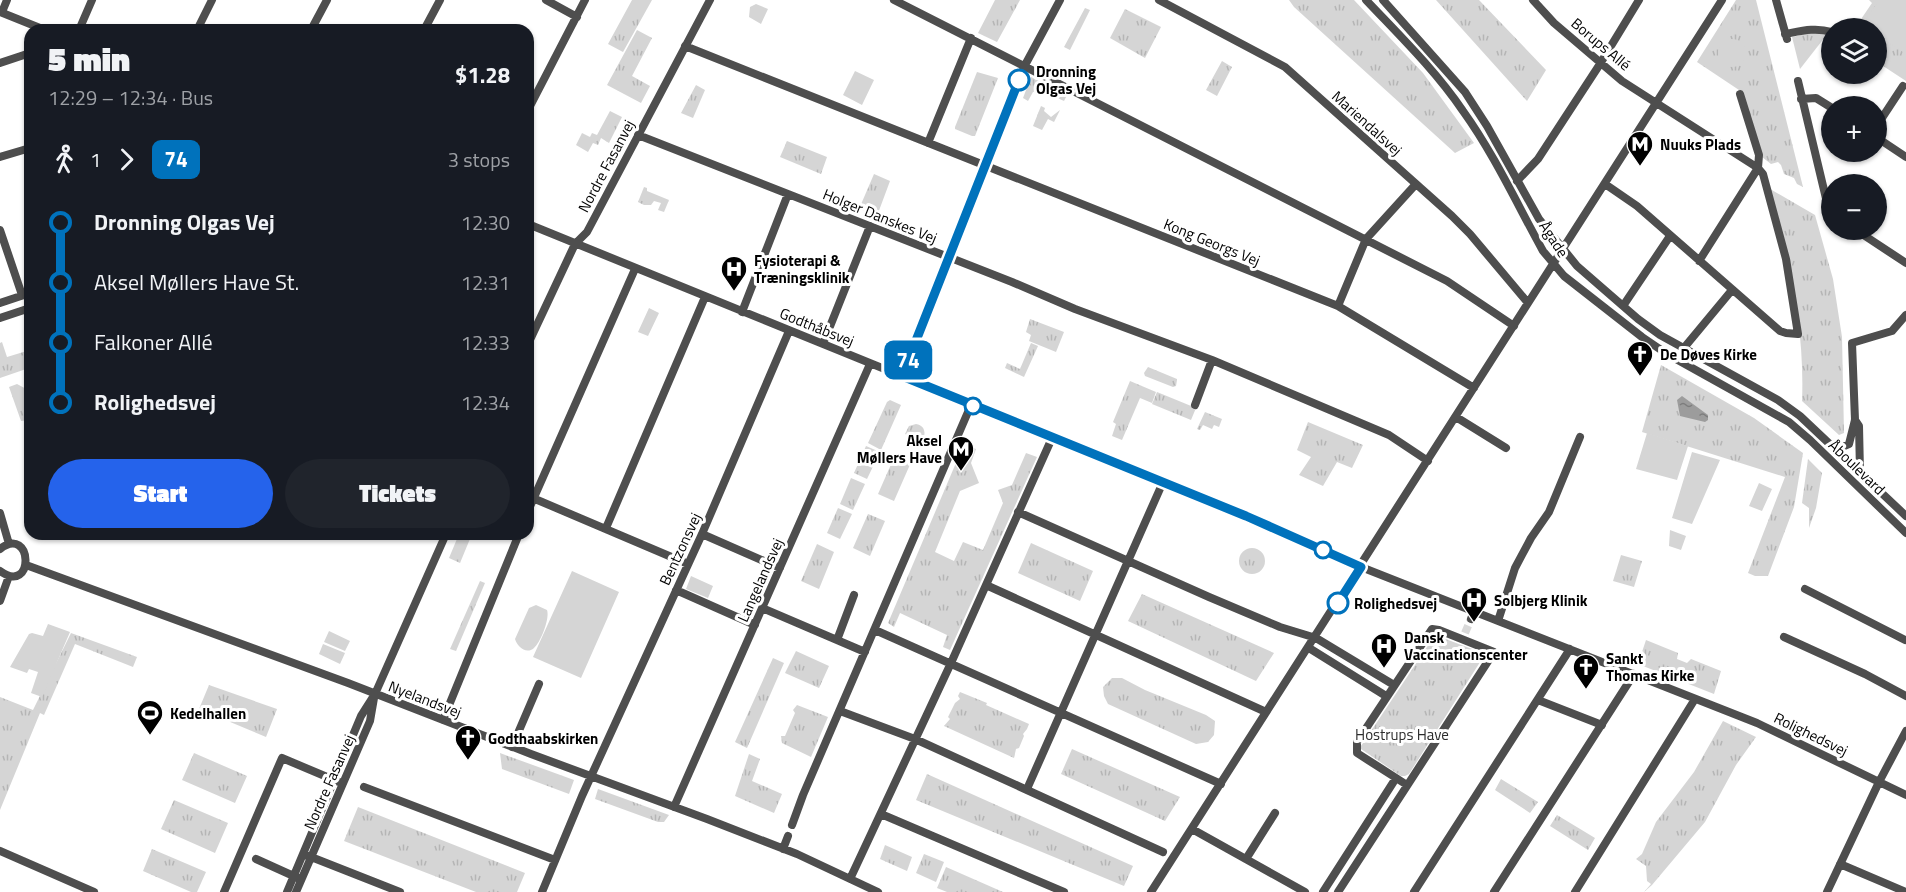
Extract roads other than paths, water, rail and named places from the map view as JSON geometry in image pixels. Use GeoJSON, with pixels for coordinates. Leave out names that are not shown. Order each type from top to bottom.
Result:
{"type":"FeatureCollection","features":[{"type":"Feature","properties":{"kind":"street"},"geometry":{"type":"LineString","coordinates":[[7,0],[1,12],[30,24]]}},
{"type":"Feature","properties":{"kind":"street"},"geometry":{"type":"LineString","coordinates":[[82,24],[92,0]]}},
{"type":"Feature","properties":{"kind":"street"},"geometry":{"type":"LineString","coordinates":[[200,24],[212,0]]}},
{"type":"Feature","properties":{"kind":"street"},"geometry":{"type":"LineString","coordinates":[[314,24],[327,0]]}},
{"type":"Feature","properties":{"kind":"street"},"geometry":{"type":"LineString","coordinates":[[427,24],[440,0]]}},
{"type":"Feature","properties":{"kind":"street"},"geometry":{"type":"LineString","coordinates":[[546,0],[577,17]]}},
{"type":"Feature","properties":{"kind":"street"},"geometry":{"type":"LineString","coordinates":[[534,99],[585,0]]}},
{"type":"Feature","properties":{"kind":"street","name":"Nordre Fasanvej"},"geometry":{"type":"LineString","coordinates":[[534,331],[575,244],[587,233],[710,0]]}},
{"type":"Feature","properties":{"kind":"street"},"geometry":{"type":"LineString","coordinates":[[894,0],[1447,281],[1514,326]]}},
{"type":"Feature","properties":{"kind":"street"},"geometry":{"type":"LineString","coordinates":[[902,376],[1024,67],[1060,0]]}},
{"type":"Feature","properties":{"kind":"street","name":"Mariendalsvej"},"geometry":{"type":"LineString","coordinates":[[1159,0],[1285,67],[1470,234],[1528,303]]}},
{"type":"Feature","properties":{"kind":"street","name":"Ågade"},"geometry":{"type":"LineString","coordinates":[[1366,0],[1431,70],[1464,112],[1543,251],[1554,266],[1587,295],[1654,345],[1789,422]]}},
{"type":"Feature","properties":{"kind":"street","name":"Ågade"},"geometry":{"type":"LineString","coordinates":[[1383,0],[1465,92],[1487,126],[1539,219],[1577,266],[1654,332],[1793,410]]}},
{"type":"Feature","properties":{"kind":"street","name":"Borups Allé"},"geometry":{"type":"LineString","coordinates":[[1533,0],[1554,23],[1600,64],[1760,171]]}},
{"type":"Feature","properties":{"kind":"street"},"geometry":{"type":"LineString","coordinates":[[1517,182],[1538,159],[1639,0]]}},
{"type":"Feature","properties":{"kind":"street"},"geometry":{"type":"LineString","coordinates":[[1151,892],[1316,638],[1528,303],[1554,266],[1721,0]]}},
{"type":"Feature","properties":{"kind":"street"},"geometry":{"type":"LineString","coordinates":[[1776,0],[1786,37],[1811,29],[1821,29]]}},
{"type":"Feature","properties":{"kind":"street"},"geometry":{"type":"LineString","coordinates":[[928,143],[971,38]]}},
{"type":"Feature","properties":{"kind":"street","name":"Kong Georgs Vej"},"geometry":{"type":"LineString","coordinates":[[685,46],[1338,306],[1474,388]]}},
{"type":"Feature","properties":{"kind":"street"},"geometry":{"type":"LineString","coordinates":[[0,63],[24,55]]}},
{"type":"Feature","properties":{"kind":"street"},"geometry":{"type":"LineString","coordinates":[[1798,81],[1821,177]]}},
{"type":"Feature","properties":{"kind":"street"},"geometry":{"type":"LineString","coordinates":[[1887,110],[1903,86]]}},
{"type":"Feature","properties":{"kind":"street"},"geometry":{"type":"LineString","coordinates":[[1605,184],[1637,206],[1780,331],[1798,334],[1786,259],[1760,171],[1759,154],[1740,94]]}},
{"type":"Feature","properties":{"kind":"street"},"geometry":{"type":"LineString","coordinates":[[1801,99],[1815,98],[1821,102]]}},
{"type":"Feature","properties":{"kind":"street","name":"Holger Danskes Vej"},"geometry":{"type":"LineString","coordinates":[[638,135],[1075,309],[1212,360],[1389,435],[1428,461]]}},
{"type":"Feature","properties":{"kind":"street"},"geometry":{"type":"LineString","coordinates":[[1887,144],[1906,157]]}},
{"type":"Feature","properties":{"kind":"street"},"geometry":{"type":"LineString","coordinates":[[0,158],[24,150]]}},
{"type":"Feature","properties":{"kind":"street"},"geometry":{"type":"LineString","coordinates":[[1699,261],[1760,171]]}},
{"type":"Feature","properties":{"kind":"street"},"geometry":{"type":"LineString","coordinates":[[1338,306],[1366,239],[1416,184]]}},
{"type":"Feature","properties":{"kind":"street"},"geometry":{"type":"LineString","coordinates":[[742,312],[788,194]]}},
{"type":"Feature","properties":{"kind":"street"},"geometry":{"type":"LineString","coordinates":[[823,344],[870,226]]}},
{"type":"Feature","properties":{"kind":"street","name":"Godthåbsvej"},"geometry":{"type":"LineString","coordinates":[[534,227],[1163,482],[1361,567]]}},
{"type":"Feature","properties":{"kind":"street"},"geometry":{"type":"LineString","coordinates":[[0,230],[24,289]]}},
{"type":"Feature","properties":{"kind":"street"},"geometry":{"type":"LineString","coordinates":[[1623,306],[1670,236]]}},
{"type":"Feature","properties":{"kind":"street"},"geometry":{"type":"LineString","coordinates":[[1871,240],[1906,263]]}},
{"type":"Feature","properties":{"kind":"street"},"geometry":{"type":"LineString","coordinates":[[534,490],[635,269]]}},
{"type":"Feature","properties":{"kind":"street"},"geometry":{"type":"LineString","coordinates":[[1683,350],[1732,290]]}},
{"type":"Feature","properties":{"kind":"street"},"geometry":{"type":"LineString","coordinates":[[0,303],[24,295]]}},
{"type":"Feature","properties":{"kind":"street"},"geometry":{"type":"LineString","coordinates":[[606,528],[705,297]]}},
{"type":"Feature","properties":{"kind":"street"},"geometry":{"type":"LineString","coordinates":[[0,318],[24,310]]}},
{"type":"Feature","properties":{"kind":"street"},"geometry":{"type":"LineString","coordinates":[[1837,449],[1849,444],[1855,420],[1852,343],[1892,331],[1905,319]]}},
{"type":"Feature","properties":{"kind":"street","name":"Bentzonsvej"},"geometry":{"type":"LineString","coordinates":[[542,892],[702,534],[789,331]]}},
{"type":"Feature","properties":{"kind":"street"},"geometry":{"type":"LineString","coordinates":[[1195,405],[1212,360]]}},
{"type":"Feature","properties":{"kind":"street","name":"Langelandsvej"},"geometry":{"type":"LineString","coordinates":[[674,807],[870,363]]}},
{"type":"Feature","properties":{"kind":"street"},"geometry":{"type":"LineString","coordinates":[[792,825],[971,405]]}},
{"type":"Feature","properties":{"kind":"street","name":"Åboulevard"},"geometry":{"type":"LineString","coordinates":[[1793,410],[1906,516]]}},
{"type":"Feature","properties":{"kind":"street"},"geometry":{"type":"LineString","coordinates":[[1456,417],[1506,448]]}},
{"type":"Feature","properties":{"kind":"street"},"geometry":{"type":"LineString","coordinates":[[1855,420],[1859,426],[1860,472]]}},
{"type":"Feature","properties":{"kind":"street","name":"Åboulevard"},"geometry":{"type":"LineString","coordinates":[[1789,422],[1906,533]]}},
{"type":"Feature","properties":{"kind":"street"},"geometry":{"type":"LineString","coordinates":[[1498,621],[1515,568],[1531,538],[1549,512],[1580,437]]}},
{"type":"Feature","properties":{"kind":"street"},"geometry":{"type":"LineString","coordinates":[[850,879],[951,663],[1052,438]]}},
{"type":"Feature","properties":{"kind":"street"},"geometry":{"type":"LineString","coordinates":[[1027,789],[1163,482]]}},
{"type":"Feature","properties":{"kind":"street"},"geometry":{"type":"LineString","coordinates":[[534,498],[688,564]]}},
{"type":"Feature","properties":{"kind":"street"},"geometry":{"type":"LineString","coordinates":[[1018,512],[1280,627],[1316,638],[1394,685]]}},
{"type":"Feature","properties":{"kind":"street"},"geometry":{"type":"LineString","coordinates":[[0,513],[9,544]]}},
{"type":"Feature","properties":{"kind":"street"},"geometry":{"type":"LineString","coordinates":[[702,534],[780,568]]}},
{"type":"Feature","properties":{"kind":"street","name":"Nordre Fasanvej"},"geometry":{"type":"LineString","coordinates":[[287,892],[298,877],[339,782],[370,721],[375,694],[443,540]]}},
{"type":"Feature","properties":{"kind":"street"},"geometry":{"type":"LineString","coordinates":[[443,720],[517,540]]}},
{"type":"Feature","properties":{"kind":"street"},"geometry":{"type":"LineString","coordinates":[[0,549],[9,544],[15,545],[27,556],[26,565],[20,573],[9,576],[0,571]]}},
{"type":"Feature","properties":{"kind":"street","name":"Nyelandsvej"},"geometry":{"type":"LineString","coordinates":[[26,565],[674,807],[783,849],[878,892]]}},
{"type":"Feature","properties":{"kind":"street","name":"Rolighedsvej"},"geometry":{"type":"LineString","coordinates":[[1361,567],[1765,727],[1906,795]]}},
{"type":"Feature","properties":{"kind":"street"},"geometry":{"type":"LineString","coordinates":[[0,601],[9,576]]}},
{"type":"Feature","properties":{"kind":"street"},"geometry":{"type":"LineString","coordinates":[[986,585],[1266,712]]}},
{"type":"Feature","properties":{"kind":"street"},"geometry":{"type":"LineString","coordinates":[[1805,589],[1905,640]]}},
{"type":"Feature","properties":{"kind":"street"},"geometry":{"type":"LineString","coordinates":[[676,590],[755,625]]}},
{"type":"Feature","properties":{"kind":"street"},"geometry":{"type":"LineString","coordinates":[[837,640],[854,595]]}},
{"type":"Feature","properties":{"kind":"street"},"geometry":{"type":"LineString","coordinates":[[762,608],[865,652]]}},
{"type":"Feature","properties":{"kind":"street"},"geometry":{"type":"LineString","coordinates":[[1471,620],[1474,611]]}},
{"type":"Feature","properties":{"kind":"street"},"geometry":{"type":"LineString","coordinates":[[1338,892],[1494,652],[1464,636],[1438,629],[1430,630],[1357,742],[1357,753],[1407,785]]}},
{"type":"Feature","properties":{"kind":"street"},"geometry":{"type":"LineString","coordinates":[[875,630],[1221,784]]}},
{"type":"Feature","properties":{"kind":"street"},"geometry":{"type":"LineString","coordinates":[[1784,637],[1865,674],[1906,696]]}},
{"type":"Feature","properties":{"kind":"street"},"geometry":{"type":"LineString","coordinates":[[1309,648],[1386,696]]}},
{"type":"Feature","properties":{"kind":"street"},"geometry":{"type":"LineString","coordinates":[[1414,892],[1570,649]]}},
{"type":"Feature","properties":{"kind":"street"},"geometry":{"type":"LineString","coordinates":[[1494,892],[1634,674]]}},
{"type":"Feature","properties":{"kind":"street"},"geometry":{"type":"LineString","coordinates":[[512,747],[539,684]]}},
{"type":"Feature","properties":{"kind":"street"},"geometry":{"type":"LineString","coordinates":[[1575,892],[1695,699]]}},
{"type":"Feature","properties":{"kind":"street"},"geometry":{"type":"LineString","coordinates":[[1538,700],[1602,724]]}},
{"type":"Feature","properties":{"kind":"street"},"geometry":{"type":"LineString","coordinates":[[840,711],[915,739],[1163,852]]}},
{"type":"Feature","properties":{"kind":"street"},"geometry":{"type":"LineString","coordinates":[[1827,892],[1906,731]]}},
{"type":"Feature","properties":{"kind":"street"},"geometry":{"type":"LineString","coordinates":[[224,892],[282,758],[339,782]]}},
{"type":"Feature","properties":{"kind":"street"},"geometry":{"type":"LineString","coordinates":[[1323,892],[1396,778]]}},
{"type":"Feature","properties":{"kind":"street"},"geometry":{"type":"LineString","coordinates":[[364,787],[555,860]]}},
{"type":"Feature","properties":{"kind":"street"},"geometry":{"type":"LineString","coordinates":[[1246,859],[1275,813]]}},
{"type":"Feature","properties":{"kind":"street"},"geometry":{"type":"LineString","coordinates":[[881,814],[1064,892]]}},
{"type":"Feature","properties":{"kind":"street"},"geometry":{"type":"LineString","coordinates":[[1192,829],[1305,892]]}},
{"type":"Feature","properties":{"kind":"street"},"geometry":{"type":"LineString","coordinates":[[783,849],[788,836]]}},
{"type":"Feature","properties":{"kind":"street"},"geometry":{"type":"LineString","coordinates":[[0,851],[94,892]]}},
{"type":"Feature","properties":{"kind":"street"},"geometry":{"type":"LineString","coordinates":[[307,856],[400,892]]}},
{"type":"Feature","properties":{"kind":"street"},"geometry":{"type":"LineString","coordinates":[[256,859],[298,877]]}},
{"type":"Feature","properties":{"kind":"street"},"geometry":{"type":"LineString","coordinates":[[1840,864],[1906,892]]}},
{"type":"Feature","properties":{"kind":"street","name":"Nordre Fasanvej"},"geometry":{"type":"LineString","coordinates":[[296,892],[298,877]]}},
{"type":"Feature","properties":{"kind":"water"},"geometry":{"type":"Polygon","coordinates":[[[1682,396],[1708,415],[1708,420],[1705,422],[1680,416],[1677,400],[1682,396]]]}},
{"type":"Feature","properties":{"kind":"tunnel"},"geometry":{"type":"LineString","coordinates":[[1465,633],[1471,619]]}},
{"type":"Feature","properties":{"kind":"place","name":"Dronning Olgas Vej"},"geometry":{"type":"Point","coordinates":[1019,80]}},
{"type":"Feature","properties":{"kind":"place","name":"Nuuks Plads"},"geometry":{"type":"Point","coordinates":[1640,167]}},
{"type":"Feature","properties":{"kind":"place","name":"Fysioterapi & Træningsklinik"},"geometry":{"type":"Point","coordinates":[734,292]}},
{"type":"Feature","properties":{"kind":"place","name":"De Døves Kirke"},"geometry":{"type":"Point","coordinates":[1640,377]}},
{"type":"Feature","properties":{"kind":"place","name":"Aksel Møllers Have"},"geometry":{"type":"Point","coordinates":[961,472]}},
{"type":"Feature","properties":{"kind":"place","name":"Rolighedsvej"},"geometry":{"type":"Point","coordinates":[1338,603]}},
{"type":"Feature","properties":{"kind":"place","name":"Solbjerg Klinik"},"geometry":{"type":"Point","coordinates":[1474,623]}},
{"type":"Feature","properties":{"kind":"place","name":"Dansk Vaccinationscenter"},"geometry":{"type":"Point","coordinates":[1384,669]}},
{"type":"Feature","properties":{"kind":"place","name":"Sankt Thomas Kirke"},"geometry":{"type":"Point","coordinates":[1586,690]}},
{"type":"Feature","properties":{"kind":"place","name":"Kedelhallen"},"geometry":{"type":"Point","coordinates":[150,736]}},
{"type":"Feature","properties":{"kind":"place","name":"Godthaabskirken"},"geometry":{"type":"Point","coordinates":[468,761]}},
{"type":"Feature","properties":{"kind":"park label","name":"Hostrups Have"},"geometry":{"type":"Point","coordinates":[1402,734]}}]}
